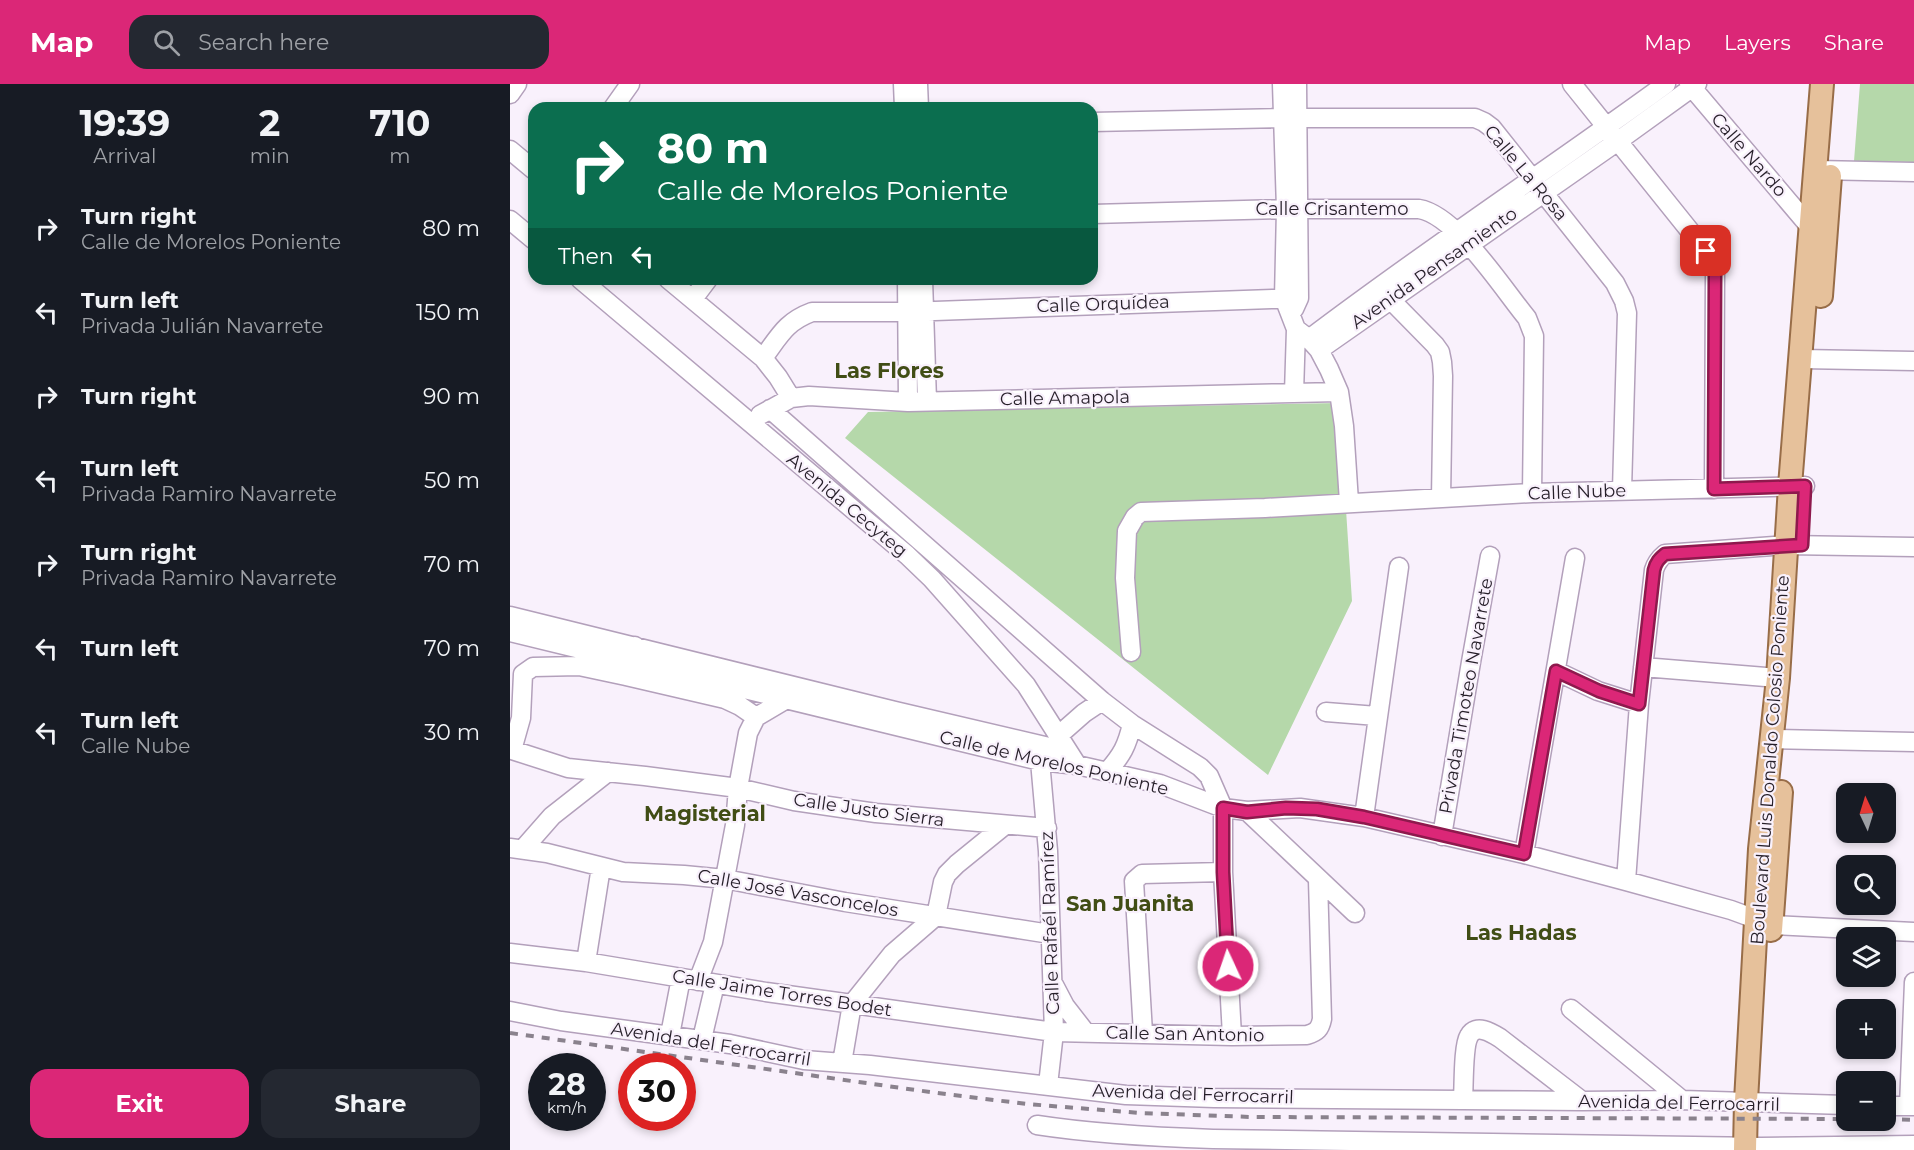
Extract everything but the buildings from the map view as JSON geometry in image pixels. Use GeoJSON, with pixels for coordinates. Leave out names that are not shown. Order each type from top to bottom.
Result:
{"type":"FeatureCollection","features":[{"type":"Feature","properties":{"kind":"main road","name":"Boulevard Luis Donaldo Colosio Poniente"},"geometry":{"type":"LineString","coordinates":[[1753,1148],[1753,1102],[1765,923],[1760,849],[1778,739],[1794,545],[1823,170],[1822,84]]}},
{"type":"Feature","properties":{"kind":"main road","name":"Boulevard Luis Donaldo Colosio Poniente"},"geometry":{"type":"LineString","coordinates":[[1809,359],[1810,227],[1823,170],[1836,84]]}},
{"type":"Feature","properties":{"kind":"main road","name":"Boulevard Luis Donaldo Colosio Poniente"},"geometry":{"type":"LineString","coordinates":[[1778,739],[1778,678],[1794,545]]}},
{"type":"Feature","properties":{"kind":"street"},"geometry":{"type":"LineString","coordinates":[[510,94],[517,84]]}},
{"type":"Feature","properties":{"kind":"street"},"geometry":{"type":"LineString","coordinates":[[617,102],[630,84]]}},
{"type":"Feature","properties":{"kind":"street"},"geometry":{"type":"LineString","coordinates":[[903,84],[904,102]]}},
{"type":"Feature","properties":{"kind":"street"},"geometry":{"type":"LineString","coordinates":[[918,84],[919,102]]}},
{"type":"Feature","properties":{"kind":"street"},"geometry":{"type":"LineString","coordinates":[[1282,84],[1290,118],[1291,298],[1304,333],[1329,369],[1339,392],[1344,426],[1349,502]]}},
{"type":"Feature","properties":{"kind":"street"},"geometry":{"type":"LineString","coordinates":[[1290,118],[1297,84]]}},
{"type":"Feature","properties":{"kind":"street"},"geometry":{"type":"LineString","coordinates":[[1572,84],[1706,251],[1712,262],[1715,273],[1714,489]]}},
{"type":"Feature","properties":{"kind":"street","name":"Avenida Pensamiento"},"geometry":{"type":"LineString","coordinates":[[1613,134],[1666,84]]}},
{"type":"Feature","properties":{"kind":"street","name":"Avenida Pensamiento"},"geometry":{"type":"LineString","coordinates":[[1304,333],[1384,293],[1613,134],[1692,85]]}},
{"type":"Feature","properties":{"kind":"street","name":"Calle Nardo"},"geometry":{"type":"LineString","coordinates":[[1692,85],[1810,227]]}},
{"type":"Feature","properties":{"kind":"street","name":"Calle La Rosa"},"geometry":{"type":"LineString","coordinates":[[1098,122],[1290,118],[1475,118],[1492,128],[1615,283],[1624,301],[1627,313],[1622,490]]}},
{"type":"Feature","properties":{"kind":"street"},"geometry":{"type":"LineString","coordinates":[[510,150],[528,165]]}},
{"type":"Feature","properties":{"kind":"street"},"geometry":{"type":"LineString","coordinates":[[1823,170],[1914,172]]}},
{"type":"Feature","properties":{"kind":"street","name":"Calle Crisantemo"},"geometry":{"type":"LineString","coordinates":[[1098,213],[1419,209],[1434,213],[1463,238],[1527,318],[1534,336],[1532,493]]}},
{"type":"Feature","properties":{"kind":"street"},"geometry":{"type":"LineString","coordinates":[[510,220],[528,235]]}},
{"type":"Feature","properties":{"kind":"street","name":"Avenida Cecyteg"},"geometry":{"type":"LineString","coordinates":[[587,285],[907,555],[932,579],[1026,685],[1067,750]]}},
{"type":"Feature","properties":{"kind":"street"},"geometry":{"type":"LineString","coordinates":[[676,285],[763,358],[791,398]]}},
{"type":"Feature","properties":{"kind":"street"},"geometry":{"type":"LineString","coordinates":[[693,299],[704,285]]}},
{"type":"Feature","properties":{"kind":"street"},"geometry":{"type":"LineString","coordinates":[[908,285],[915,311],[927,401]]}},
{"type":"Feature","properties":{"kind":"street"},"geometry":{"type":"LineString","coordinates":[[908,402],[915,311],[922,285]]}},
{"type":"Feature","properties":{"kind":"street"},"geometry":{"type":"LineString","coordinates":[[1384,293],[1440,352],[1443,376],[1441,498]]}},
{"type":"Feature","properties":{"kind":"street","name":"Calle Orquídea"},"geometry":{"type":"LineString","coordinates":[[763,358],[789,324],[812,312],[915,311],[1291,298]]}},
{"type":"Feature","properties":{"kind":"street"},"geometry":{"type":"LineString","coordinates":[[1294,393],[1304,333]]}},
{"type":"Feature","properties":{"kind":"street"},"geometry":{"type":"LineString","coordinates":[[1809,359],[1914,361]]}},
{"type":"Feature","properties":{"kind":"street","name":"Calle Amapola"},"geometry":{"type":"LineString","coordinates":[[749,422],[791,398],[809,396],[908,402],[1339,392]]}},
{"type":"Feature","properties":{"kind":"street"},"geometry":{"type":"LineString","coordinates":[[770,409],[1102,701],[1132,724],[1200,767],[1209,776],[1223,808],[1223,872],[1232,1036]]}},
{"type":"Feature","properties":{"kind":"street","name":"Calle Nube"},"geometry":{"type":"LineString","coordinates":[[1131,652],[1125,578],[1127,531],[1135,517],[1141,512],[1264,508],[1532,493],[1797,486]]}},
{"type":"Feature","properties":{"kind":"street"},"geometry":{"type":"LineString","coordinates":[[1626,881],[1639,704],[1654,570],[1659,559],[1665,554],[1794,545],[1914,547]]}},
{"type":"Feature","properties":{"kind":"street","name":"Privada Timoteo Navarrete"},"geometry":{"type":"LineString","coordinates":[[1442,836],[1490,556]]}},
{"type":"Feature","properties":{"kind":"street"},"geometry":{"type":"LineString","coordinates":[[1524,854],[1575,558]]}},
{"type":"Feature","properties":{"kind":"street"},"geometry":{"type":"LineString","coordinates":[[1364,817],[1399,567]]}},
{"type":"Feature","properties":{"kind":"street","name":"Calle de Morelos Poniente"},"geometry":{"type":"LineString","coordinates":[[510,616],[534,630],[706,688],[893,718],[1067,750],[1107,772],[1161,784],[1223,808],[1247,812],[1300,808],[1364,817],[1524,854],[1731,910],[1765,923],[1914,932]]}},
{"type":"Feature","properties":{"kind":"street","name":"Calle de Morelos Poniente"},"geometry":{"type":"LineString","coordinates":[[510,632],[534,630]]}},
{"type":"Feature","properties":{"kind":"street"},"geometry":{"type":"LineString","coordinates":[[513,750],[521,718],[523,674],[527,670],[631,662]]}},
{"type":"Feature","properties":{"kind":"street","name":"Calle de Morelos Poniente"},"geometry":{"type":"LineString","coordinates":[[631,662],[893,718],[1040,761],[1067,750]]}},
{"type":"Feature","properties":{"kind":"street"},"geometry":{"type":"LineString","coordinates":[[1643,667],[1778,678]]}},
{"type":"Feature","properties":{"kind":"street"},"geometry":{"type":"LineString","coordinates":[[1556,671],[1599,691],[1639,704]]}},
{"type":"Feature","properties":{"kind":"street"},"geometry":{"type":"LineString","coordinates":[[706,688],[740,705],[756,717]]}},
{"type":"Feature","properties":{"kind":"street"},"geometry":{"type":"LineString","coordinates":[[670,1035],[698,981],[713,942],[735,825],[738,788],[748,734],[756,717],[785,700]]}},
{"type":"Feature","properties":{"kind":"street"},"geometry":{"type":"LineString","coordinates":[[1067,750],[1084,713],[1102,701]]}},
{"type":"Feature","properties":{"kind":"street"},"geometry":{"type":"LineString","coordinates":[[1326,712],[1377,716]]}},
{"type":"Feature","properties":{"kind":"street"},"geometry":{"type":"LineString","coordinates":[[1107,772],[1122,755],[1132,724]]}},
{"type":"Feature","properties":{"kind":"street"},"geometry":{"type":"LineString","coordinates":[[1778,739],[1914,742]]}},
{"type":"Feature","properties":{"kind":"street","name":"Calle Justo Sierra"},"geometry":{"type":"LineString","coordinates":[[513,750],[557,765],[738,788],[794,801],[876,813],[1047,828]]}},
{"type":"Feature","properties":{"kind":"street","name":"Calle Rafaél Ramírez"},"geometry":{"type":"LineString","coordinates":[[1040,761],[1047,828],[1054,1032],[1047,1085]]}},
{"type":"Feature","properties":{"kind":"street"},"geometry":{"type":"LineString","coordinates":[[517,848],[552,816],[608,772]]}},
{"type":"Feature","properties":{"kind":"street"},"geometry":{"type":"LineString","coordinates":[[1247,812],[1355,913]]}},
{"type":"Feature","properties":{"kind":"street"},"geometry":{"type":"LineString","coordinates":[[842,1063],[852,1004],[892,954],[936,916],[943,882],[947,874],[1005,825]]}},
{"type":"Feature","properties":{"kind":"street","name":"Calle José Vasconcelos"},"geometry":{"type":"LineString","coordinates":[[517,848],[623,872],[684,874],[725,879],[845,902],[1050,934]]}},
{"type":"Feature","properties":{"kind":"street"},"geometry":{"type":"LineString","coordinates":[[586,962],[601,867]]}},
{"type":"Feature","properties":{"kind":"street"},"geometry":{"type":"LineString","coordinates":[[1143,1033],[1134,881],[1142,874],[1223,872]]}},
{"type":"Feature","properties":{"kind":"street","name":"Calle San Antonio"},"geometry":{"type":"LineString","coordinates":[[1054,1032],[1232,1036],[1307,1035],[1316,1032],[1322,1019],[1318,880]]}},
{"type":"Feature","properties":{"kind":"street","name":"Calle Jaime Torres Bodet"},"geometry":{"type":"LineString","coordinates":[[510,953],[586,962],[698,981],[1054,1032]]}},
{"type":"Feature","properties":{"kind":"street"},"geometry":{"type":"LineString","coordinates":[[698,981],[702,1040]]}},
{"type":"Feature","properties":{"kind":"street"},"geometry":{"type":"LineString","coordinates":[[1052,981],[1065,1006],[1086,1033]]}},
{"type":"Feature","properties":{"kind":"street"},"geometry":{"type":"LineString","coordinates":[[1896,1106],[1912,1106],[1914,982]]}},
{"type":"Feature","properties":{"kind":"street"},"geometry":{"type":"LineString","coordinates":[[1570,1009],[1682,1100]]}},
{"type":"Feature","properties":{"kind":"street","name":"Avenida del Ferrocarril"},"geometry":{"type":"LineString","coordinates":[[510,1011],[561,1021],[702,1040],[804,1060],[1126,1095],[1214,1098],[1682,1100],[1836,1105]]}},
{"type":"Feature","properties":{"kind":"street"},"geometry":{"type":"LineString","coordinates":[[1463,1099],[1469,1035],[1481,1029],[1500,1038],[1581,1101]]}},
{"type":"Feature","properties":{"kind":"street"},"geometry":{"type":"LineString","coordinates":[[1037,1125],[1165,1138],[1753,1148],[1914,1145]]}},
{"type":"Feature","properties":{"kind":"green space"},"geometry":{"type":"Polygon","coordinates":[[[1860,84],[1914,84],[1914,162],[1854,161],[1860,84]]]}},
{"type":"Feature","properties":{"kind":"green space"},"geometry":{"type":"Polygon","coordinates":[[[1339,403],[1352,601],[1268,775],[845,438],[868,412],[1339,403]]]}},
{"type":"Feature","properties":{"kind":"railway"},"geometry":{"type":"LineString","coordinates":[[510,1033],[937,1093],[1027,1104],[1140,1113],[1252,1117],[1836,1119]]}},
{"type":"Feature","properties":{"kind":"railway"},"geometry":{"type":"LineString","coordinates":[[1896,1119],[1914,1120]]}},
{"type":"Feature","properties":{"kind":"district","name":"Las Flores"},"geometry":{"type":"Point","coordinates":[889,370]}},
{"type":"Feature","properties":{"kind":"district","name":"Magisterial"},"geometry":{"type":"Point","coordinates":[705,813]}},
{"type":"Feature","properties":{"kind":"district","name":"San Juanita"},"geometry":{"type":"Point","coordinates":[1130,903]}},
{"type":"Feature","properties":{"kind":"district","name":"Las Hadas"},"geometry":{"type":"Point","coordinates":[1521,932]}},
{"type":"Feature","properties":{"kind":"route"},"geometry":{"type":"LineString","coordinates":[[1228,966],[1223,872],[1223,808],[1247,812],[1286,808],[1317,809],[1364,817],[1524,854],[1556,671],[1599,691],[1639,704],[1654,570],[1659,559],[1665,554],[1802,545],[1805,486],[1714,489],[1715,273],[1706,251]]}}]}
